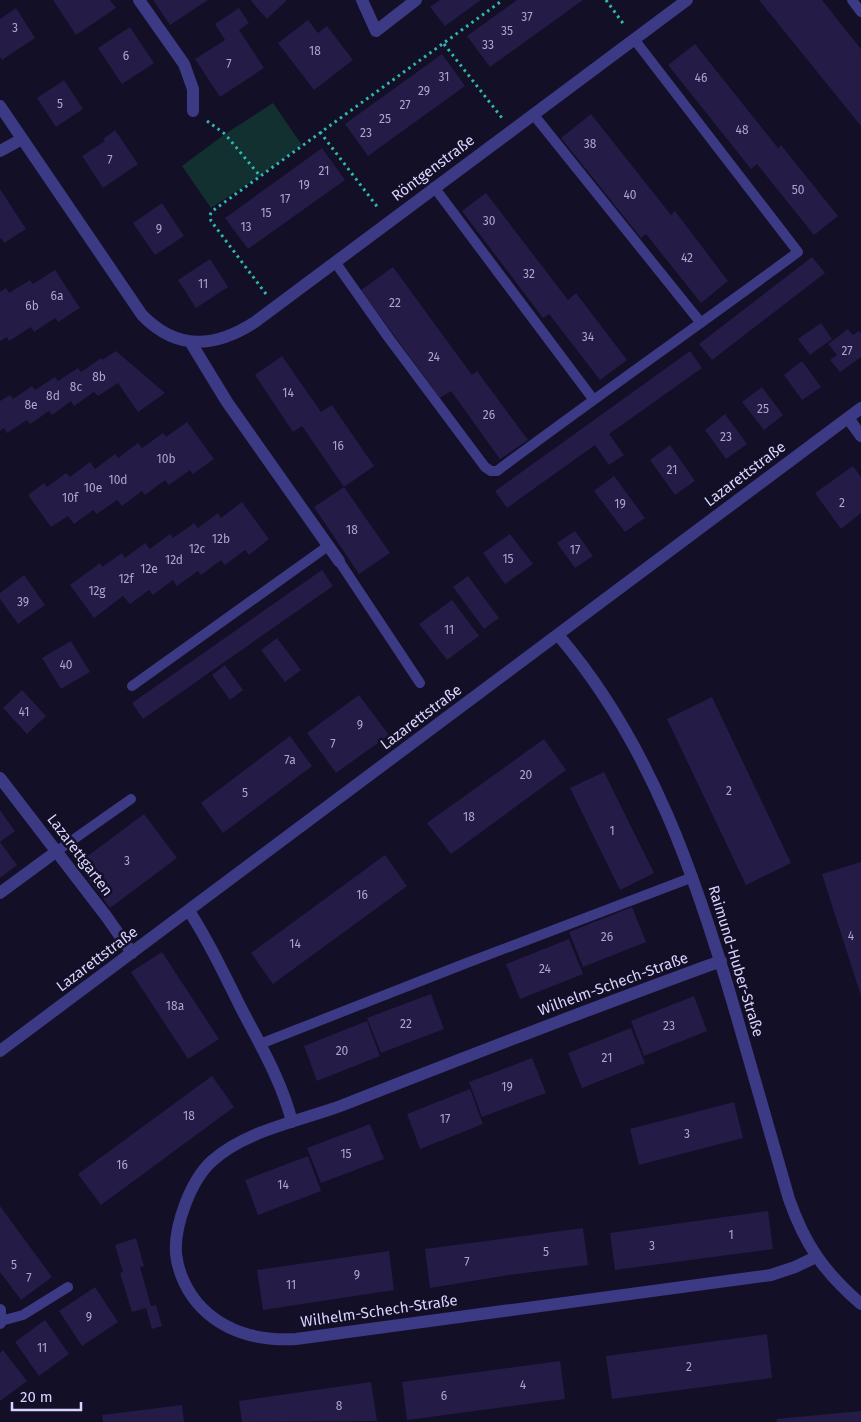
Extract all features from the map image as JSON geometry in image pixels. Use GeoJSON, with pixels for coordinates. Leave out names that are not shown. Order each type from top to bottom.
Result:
{"type":"FeatureCollection","features":[{"type":"Feature","properties":{"kind":"street"},"geometry":{"type":"LineString","coordinates":[[139,0],[184,64],[193,89],[193,111]]}},
{"type":"Feature","properties":{"kind":"street"},"geometry":{"type":"LineString","coordinates":[[362,0],[376,31],[416,0]]}},
{"type":"Feature","properties":{"kind":"street","name":"Röntgenstraße"},"geometry":{"type":"LineString","coordinates":[[0,106],[142,315],[162,333],[176,339],[191,343],[212,341],[229,336],[255,322],[687,0]]}},
{"type":"Feature","properties":{"kind":"street"},"geometry":{"type":"LineString","coordinates":[[0,152],[22,139]]}},
{"type":"Feature","properties":{"kind":"street"},"geometry":{"type":"LineString","coordinates":[[191,343],[227,402],[339,561]]}},
{"type":"Feature","properties":{"kind":"street","name":"Lazarettstraße"},"geometry":{"type":"LineString","coordinates":[[0,1051],[861,408]]}},
{"type":"Feature","properties":{"kind":"street"},"geometry":{"type":"LineString","coordinates":[[848,418],[861,436]]}},
{"type":"Feature","properties":{"kind":"street","name":"Raimund-Huber-Straße"},"geometry":{"type":"LineString","coordinates":[[558,635],[607,702],[639,757],[663,805],[693,877],[721,961],[796,1219],[816,1257],[861,1304]]}},
{"type":"Feature","properties":{"kind":"street","name":"Lazarettgarten"},"geometry":{"type":"LineString","coordinates":[[0,778],[132,953]]}},
{"type":"Feature","properties":{"kind":"street"},"geometry":{"type":"LineString","coordinates":[[0,893],[57,852]]}},
{"type":"Feature","properties":{"kind":"street"},"geometry":{"type":"LineString","coordinates":[[189,911],[260,1044],[285,1099],[292,1122]]}},
{"type":"Feature","properties":{"kind":"street","name":"Wilhelm-Schech-Straße"},"geometry":{"type":"LineString","coordinates":[[721,961],[531,1031],[319,1114],[249,1138],[228,1148],[212,1161],[199,1176],[187,1200],[180,1223],[176,1253],[179,1267],[187,1287],[200,1306],[211,1317],[239,1333],[274,1340],[305,1338],[771,1275],[816,1257]]}},
{"type":"Feature","properties":{"kind":"lane"},"geometry":{"type":"LineString","coordinates":[[852,0],[861,12]]}},
{"type":"Feature","properties":{"kind":"lane"},"geometry":{"type":"LineString","coordinates":[[335,262],[388,337],[485,467],[491,471],[497,471],[593,399],[798,252],[634,39]]}},
{"type":"Feature","properties":{"kind":"lane"},"geometry":{"type":"LineString","coordinates":[[533,114],[701,323]]}},
{"type":"Feature","properties":{"kind":"lane"},"geometry":{"type":"LineString","coordinates":[[434,187],[593,399]]}},
{"type":"Feature","properties":{"kind":"lane"},"geometry":{"type":"LineString","coordinates":[[132,686],[328,546]]}},
{"type":"Feature","properties":{"kind":"lane"},"geometry":{"type":"LineString","coordinates":[[339,561],[420,682]]}},
{"type":"Feature","properties":{"kind":"lane"},"geometry":{"type":"LineString","coordinates":[[57,852],[131,799]]}},
{"type":"Feature","properties":{"kind":"lane"},"geometry":{"type":"LineString","coordinates":[[260,1044],[693,877]]}},
{"type":"Feature","properties":{"kind":"lane"},"geometry":{"type":"LineString","coordinates":[[0,1318],[23,1314],[68,1287]]}},
{"type":"Feature","properties":{"kind":"path"},"geometry":{"type":"LineString","coordinates":[[275,307],[211,221],[210,216],[214,208],[503,0]]}},
{"type":"Feature","properties":{"kind":"path"},"geometry":{"type":"LineString","coordinates":[[606,0],[634,39]]}},
{"type":"Feature","properties":{"kind":"path"},"geometry":{"type":"LineString","coordinates":[[444,44],[511,130]]}},
{"type":"Feature","properties":{"kind":"path"},"geometry":{"type":"LineString","coordinates":[[193,111],[225,134],[260,176]]}},
{"type":"Feature","properties":{"kind":"path"},"geometry":{"type":"LineString","coordinates":[[320,132],[388,222]]}},
{"type":"Feature","properties":{"kind":"green space"},"geometry":{"type":"Polygon","coordinates":[[[273,103],[302,145],[260,176],[211,208],[182,166],[225,134],[273,103]]]}},
{"type":"Feature","properties":{"kind":"building"},"geometry":{"type":"Polygon","coordinates":[[[53,0],[110,0],[116,8],[76,35],[53,0]]]}},
{"type":"Feature","properties":{"kind":"building"},"geometry":{"type":"Polygon","coordinates":[[[153,0],[208,0],[170,25],[153,0]]]}},
{"type":"Feature","properties":{"kind":"building"},"geometry":{"type":"Polygon","coordinates":[[[252,0],[287,0],[267,19],[252,0]]]}},
{"type":"Feature","properties":{"kind":"building"},"geometry":{"type":"Polygon","coordinates":[[[440,0],[481,0],[445,26],[430,7],[440,0]]]}},
{"type":"Feature","properties":{"kind":"building"},"geometry":{"type":"Polygon","coordinates":[[[517,0],[583,0],[490,67],[467,36],[517,0]]]}},
{"type":"Feature","properties":{"kind":"building"},"geometry":{"type":"Polygon","coordinates":[[[759,0],[822,0],[861,49],[861,126],[759,0]]]}},
{"type":"Feature","properties":{"kind":"building"},"geometry":{"type":"Polygon","coordinates":[[[16,8],[35,38],[2,60],[0,57],[0,19],[16,8]]]}},
{"type":"Feature","properties":{"kind":"building"},"geometry":{"type":"Polygon","coordinates":[[[239,8],[249,23],[239,30],[264,68],[220,97],[195,59],[225,40],[215,24],[239,8]]]}},
{"type":"Feature","properties":{"kind":"building"},"geometry":{"type":"Polygon","coordinates":[[[308,20],[318,33],[327,26],[353,60],[314,90],[278,43],[308,20]]]}},
{"type":"Feature","properties":{"kind":"building"},"geometry":{"type":"Polygon","coordinates":[[[130,27],[154,63],[122,84],[98,48],[130,27]]]}},
{"type":"Feature","properties":{"kind":"building"},"geometry":{"type":"Polygon","coordinates":[[[695,44],[778,148],[781,145],[838,216],[814,235],[757,164],[751,169],[668,65],[695,44]]]}},
{"type":"Feature","properties":{"kind":"building"},"geometry":{"type":"Polygon","coordinates":[[[442,54],[465,86],[368,156],[345,124],[442,54]]]}},
{"type":"Feature","properties":{"kind":"building"},"geometry":{"type":"Polygon","coordinates":[[[64,80],[83,109],[56,127],[37,98],[64,80]]]}},
{"type":"Feature","properties":{"kind":"building"},"geometry":{"type":"Polygon","coordinates":[[[591,114],[671,215],[675,211],[728,281],[701,303],[646,234],[641,238],[561,138],[591,114]]]}},
{"type":"Feature","properties":{"kind":"building"},"geometry":{"type":"Polygon","coordinates":[[[115,130],[138,164],[103,188],[82,156],[105,141],[103,139],[115,130]]]}},
{"type":"Feature","properties":{"kind":"building"},"geometry":{"type":"Polygon","coordinates":[[[322,148],[345,180],[248,249],[225,218],[322,148]]]}},
{"type":"Feature","properties":{"kind":"building"},"geometry":{"type":"Polygon","coordinates":[[[0,189],[26,229],[4,243],[0,239],[0,189]]]}},
{"type":"Feature","properties":{"kind":"building"},"geometry":{"type":"Polygon","coordinates":[[[486,193],[568,300],[576,293],[627,360],[600,380],[549,314],[543,318],[462,211],[486,193]]]}},
{"type":"Feature","properties":{"kind":"building"},"geometry":{"type":"Polygon","coordinates":[[[162,203],[184,236],[155,255],[133,223],[162,203]]]}},
{"type":"Feature","properties":{"kind":"building"},"geometry":{"type":"Polygon","coordinates":[[[812,257],[825,273],[712,360],[699,344],[812,257]]]}},
{"type":"Feature","properties":{"kind":"building"},"geometry":{"type":"Polygon","coordinates":[[[210,259],[228,287],[196,308],[178,280],[210,259]]]}},
{"type":"Feature","properties":{"kind":"building"},"geometry":{"type":"Polygon","coordinates":[[[393,267],[472,375],[477,371],[528,440],[500,459],[451,391],[440,398],[361,290],[393,267]]]}},
{"type":"Feature","properties":{"kind":"building"},"geometry":{"type":"Polygon","coordinates":[[[55,270],[80,308],[58,322],[55,318],[34,332],[31,327],[9,341],[7,337],[0,341],[0,292],[6,288],[9,293],[30,280],[33,284],[55,270]]]}},
{"type":"Feature","properties":{"kind":"building"},"geometry":{"type":"Polygon","coordinates":[[[821,323],[832,339],[810,355],[798,339],[821,323]]]}},
{"type":"Feature","properties":{"kind":"building"},"geometry":{"type":"Polygon","coordinates":[[[848,329],[853,335],[859,331],[861,333],[861,357],[840,372],[830,360],[837,355],[828,344],[848,329]]]}},
{"type":"Feature","properties":{"kind":"building"},"geometry":{"type":"Polygon","coordinates":[[[116,351],[165,393],[138,412],[118,383],[98,396],[94,392],[74,406],[71,401],[52,415],[49,411],[30,424],[27,420],[7,433],[4,428],[0,431],[0,401],[10,395],[13,399],[32,386],[35,390],[55,377],[58,381],[78,368],[81,372],[101,358],[102,360],[116,351]]]}},
{"type":"Feature","properties":{"kind":"building"},"geometry":{"type":"Polygon","coordinates":[[[690,351],[702,368],[609,434],[624,455],[609,465],[595,445],[507,508],[495,491],[690,351]]]}},
{"type":"Feature","properties":{"kind":"building"},"geometry":{"type":"Polygon","coordinates":[[[282,356],[321,412],[332,405],[374,466],[344,487],[302,426],[293,432],[255,375],[282,356]]]}},
{"type":"Feature","properties":{"kind":"building"},"geometry":{"type":"Polygon","coordinates":[[[802,361],[821,387],[802,400],[784,375],[802,361]]]}},
{"type":"Feature","properties":{"kind":"building"},"geometry":{"type":"Polygon","coordinates":[[[762,387],[783,415],[764,430],[742,402],[762,387]]]}},
{"type":"Feature","properties":{"kind":"building"},"geometry":{"type":"Polygon","coordinates":[[[725,414],[747,444],[726,459],[705,430],[725,414]]]}},
{"type":"Feature","properties":{"kind":"building"},"geometry":{"type":"Polygon","coordinates":[[[187,422],[214,459],[193,474],[190,470],[169,485],[165,480],[145,495],[142,491],[122,506],[117,500],[97,514],[93,510],[74,524],[68,516],[51,527],[28,495],[44,483],[47,487],[66,473],[70,477],[90,462],[95,469],[115,454],[118,458],[138,443],[142,448],[163,433],[166,437],[187,422]]]}},
{"type":"Feature","properties":{"kind":"building"},"geometry":{"type":"Polygon","coordinates":[[[670,445],[695,481],[675,495],[650,460],[670,445]]]}},
{"type":"Feature","properties":{"kind":"building"},"geometry":{"type":"Polygon","coordinates":[[[853,466],[861,477],[861,513],[841,529],[815,493],[853,466]]]}},
{"type":"Feature","properties":{"kind":"building"},"geometry":{"type":"Polygon","coordinates":[[[614,476],[645,518],[625,532],[594,491],[614,476]]]}},
{"type":"Feature","properties":{"kind":"building"},"geometry":{"type":"Polygon","coordinates":[[[344,487],[390,553],[359,574],[314,507],[344,487]]]}},
{"type":"Feature","properties":{"kind":"building"},"geometry":{"type":"Polygon","coordinates":[[[242,502],[269,539],[249,555],[245,550],[225,565],[221,560],[201,575],[198,571],[177,586],[173,580],[153,595],[149,590],[130,604],[123,596],[94,618],[70,585],[100,563],[102,567],[122,553],[125,558],[145,543],[150,549],[170,534],[173,538],[194,523],[198,528],[218,513],[221,518],[242,502]]]}},
{"type":"Feature","properties":{"kind":"building"},"geometry":{"type":"Polygon","coordinates":[[[575,531],[593,556],[575,568],[557,543],[575,531]]]}},
{"type":"Feature","properties":{"kind":"building"},"geometry":{"type":"Polygon","coordinates":[[[510,534],[533,564],[505,584],[483,553],[510,534]]]}},
{"type":"Feature","properties":{"kind":"building"},"geometry":{"type":"Polygon","coordinates":[[[322,570],[333,586],[143,719],[132,703],[322,570]]]}},
{"type":"Feature","properties":{"kind":"building"},"geometry":{"type":"Polygon","coordinates":[[[24,575],[45,605],[18,624],[0,599],[0,593],[24,575]]]}},
{"type":"Feature","properties":{"kind":"building"},"geometry":{"type":"Polygon","coordinates":[[[468,576],[499,618],[484,629],[453,587],[468,576]]]}},
{"type":"Feature","properties":{"kind":"building"},"geometry":{"type":"Polygon","coordinates":[[[452,600],[479,636],[447,660],[419,624],[452,600]]]}},
{"type":"Feature","properties":{"kind":"building"},"geometry":{"type":"Polygon","coordinates":[[[277,638],[301,670],[285,682],[261,650],[277,638]]]}},
{"type":"Feature","properties":{"kind":"building"},"geometry":{"type":"Polygon","coordinates":[[[71,641],[90,672],[61,689],[42,658],[71,641]]]}},
{"type":"Feature","properties":{"kind":"building"},"geometry":{"type":"Polygon","coordinates":[[[225,665],[243,690],[230,700],[212,675],[225,665]]]}},
{"type":"Feature","properties":{"kind":"building"},"geometry":{"type":"Polygon","coordinates":[[[22,690],[46,716],[27,734],[3,708],[22,690]]]}},
{"type":"Feature","properties":{"kind":"building"},"geometry":{"type":"Polygon","coordinates":[[[359,695],[389,735],[336,773],[307,733],[359,695]]]}},
{"type":"Feature","properties":{"kind":"building"},"geometry":{"type":"Polygon","coordinates":[[[712,697],[791,863],[746,885],[667,719],[712,697]]]}},
{"type":"Feature","properties":{"kind":"building"},"geometry":{"type":"Polygon","coordinates":[[[290,736],[312,766],[223,833],[201,803],[290,736]]]}},
{"type":"Feature","properties":{"kind":"building"},"geometry":{"type":"Polygon","coordinates":[[[544,739],[566,770],[451,854],[427,823],[544,739]]]}},
{"type":"Feature","properties":{"kind":"building"},"geometry":{"type":"Polygon","coordinates":[[[604,772],[654,873],[620,890],[570,788],[604,772]]]}},
{"type":"Feature","properties":{"kind":"building"},"geometry":{"type":"Polygon","coordinates":[[[0,810],[15,831],[0,842],[0,810]]]}},
{"type":"Feature","properties":{"kind":"building"},"geometry":{"type":"Polygon","coordinates":[[[144,814],[177,858],[110,908],[77,864],[144,814]]]}},
{"type":"Feature","properties":{"kind":"building"},"geometry":{"type":"Polygon","coordinates":[[[0,842],[17,865],[0,878],[0,842]]]}},
{"type":"Feature","properties":{"kind":"building"},"geometry":{"type":"Polygon","coordinates":[[[385,855],[407,886],[273,984],[251,953],[385,855]]]}},
{"type":"Feature","properties":{"kind":"building"},"geometry":{"type":"Polygon","coordinates":[[[861,862],[861,996],[822,874],[861,862]]]}},
{"type":"Feature","properties":{"kind":"building"},"geometry":{"type":"Polygon","coordinates":[[[632,907],[646,942],[583,967],[569,932],[632,907]]]}},
{"type":"Feature","properties":{"kind":"building"},"geometry":{"type":"Polygon","coordinates":[[[569,939],[583,974],[520,999],[506,964],[569,939]]]}},
{"type":"Feature","properties":{"kind":"building"},"geometry":{"type":"Polygon","coordinates":[[[162,952],[219,1039],[188,1059],[131,972],[162,952]]]}},
{"type":"Feature","properties":{"kind":"building"},"geometry":{"type":"Polygon","coordinates":[[[431,994],[444,1029],[381,1053],[367,1018],[431,994]]]}},
{"type":"Feature","properties":{"kind":"building"},"geometry":{"type":"Polygon","coordinates":[[[694,996],[707,1031],[644,1056],[631,1021],[694,996]]]}},
{"type":"Feature","properties":{"kind":"building"},"geometry":{"type":"Polygon","coordinates":[[[367,1021],[380,1056],[317,1081],[304,1046],[367,1021]]]}},
{"type":"Feature","properties":{"kind":"building"},"geometry":{"type":"Polygon","coordinates":[[[631,1028],[645,1063],[582,1088],[568,1053],[631,1028]]]}},
{"type":"Feature","properties":{"kind":"building"},"geometry":{"type":"Polygon","coordinates":[[[532,1058],[546,1093],[482,1117],[469,1082],[532,1058]]]}},
{"type":"Feature","properties":{"kind":"building"},"geometry":{"type":"Polygon","coordinates":[[[212,1076],[234,1107],[101,1205],[78,1174],[212,1076]]]}},
{"type":"Feature","properties":{"kind":"building"},"geometry":{"type":"Polygon","coordinates":[[[470,1089],[483,1124],[420,1149],[407,1114],[470,1089]]]}},
{"type":"Feature","properties":{"kind":"building"},"geometry":{"type":"Polygon","coordinates":[[[734,1102],[743,1138],[639,1165],[630,1129],[734,1102]]]}},
{"type":"Feature","properties":{"kind":"building"},"geometry":{"type":"Polygon","coordinates":[[[370,1124],[384,1159],[321,1183],[307,1148],[370,1124]]]}},
{"type":"Feature","properties":{"kind":"building"},"geometry":{"type":"Polygon","coordinates":[[[308,1156],[321,1191],[258,1215],[245,1180],[308,1156]]]}},
{"type":"Feature","properties":{"kind":"building"},"geometry":{"type":"Polygon","coordinates":[[[0,1206],[52,1277],[21,1300],[0,1272],[0,1206]]]}},
{"type":"Feature","properties":{"kind":"building"},"geometry":{"type":"Polygon","coordinates":[[[768,1211],[773,1249],[615,1270],[610,1233],[768,1211]]]}},
{"type":"Feature","properties":{"kind":"building"},"geometry":{"type":"Polygon","coordinates":[[[583,1228],[588,1265],[430,1288],[425,1249],[583,1228]]]}},
{"type":"Feature","properties":{"kind":"building"},"geometry":{"type":"Polygon","coordinates":[[[136,1238],[144,1266],[140,1267],[151,1306],[156,1305],[162,1326],[152,1329],[146,1308],[132,1312],[120,1273],[123,1272],[115,1245],[136,1238]]]}},
{"type":"Feature","properties":{"kind":"building"},"geometry":{"type":"Polygon","coordinates":[[[389,1251],[394,1290],[263,1310],[257,1270],[389,1251]]]}},
{"type":"Feature","properties":{"kind":"building"},"geometry":{"type":"Polygon","coordinates":[[[95,1287],[118,1322],[82,1346],[59,1311],[95,1287]]]}},
{"type":"Feature","properties":{"kind":"building"},"geometry":{"type":"Polygon","coordinates":[[[45,1320],[69,1354],[39,1376],[15,1342],[45,1320]]]}},
{"type":"Feature","properties":{"kind":"building"},"geometry":{"type":"Polygon","coordinates":[[[767,1334],[772,1378],[612,1399],[606,1356],[767,1334]]]}},
{"type":"Feature","properties":{"kind":"building"},"geometry":{"type":"Polygon","coordinates":[[[3,1350],[27,1381],[0,1401],[0,1353],[3,1350]]]}},
{"type":"Feature","properties":{"kind":"building"},"geometry":{"type":"Polygon","coordinates":[[[560,1361],[565,1399],[407,1420],[402,1382],[560,1361]]]}},
{"type":"Feature","properties":{"kind":"building"},"geometry":{"type":"Polygon","coordinates":[[[371,1382],[377,1421],[242,1422],[239,1401],[371,1382]]]}},
{"type":"Feature","properties":{"kind":"building"},"geometry":{"type":"Polygon","coordinates":[[[182,1405],[184,1422],[103,1422],[102,1415],[182,1405]]]}},
{"type":"Feature","properties":{"kind":"building"},"geometry":{"type":"Polygon","coordinates":[[[861,1411],[861,1422],[777,1422],[776,1419],[861,1411]]]}}]}
